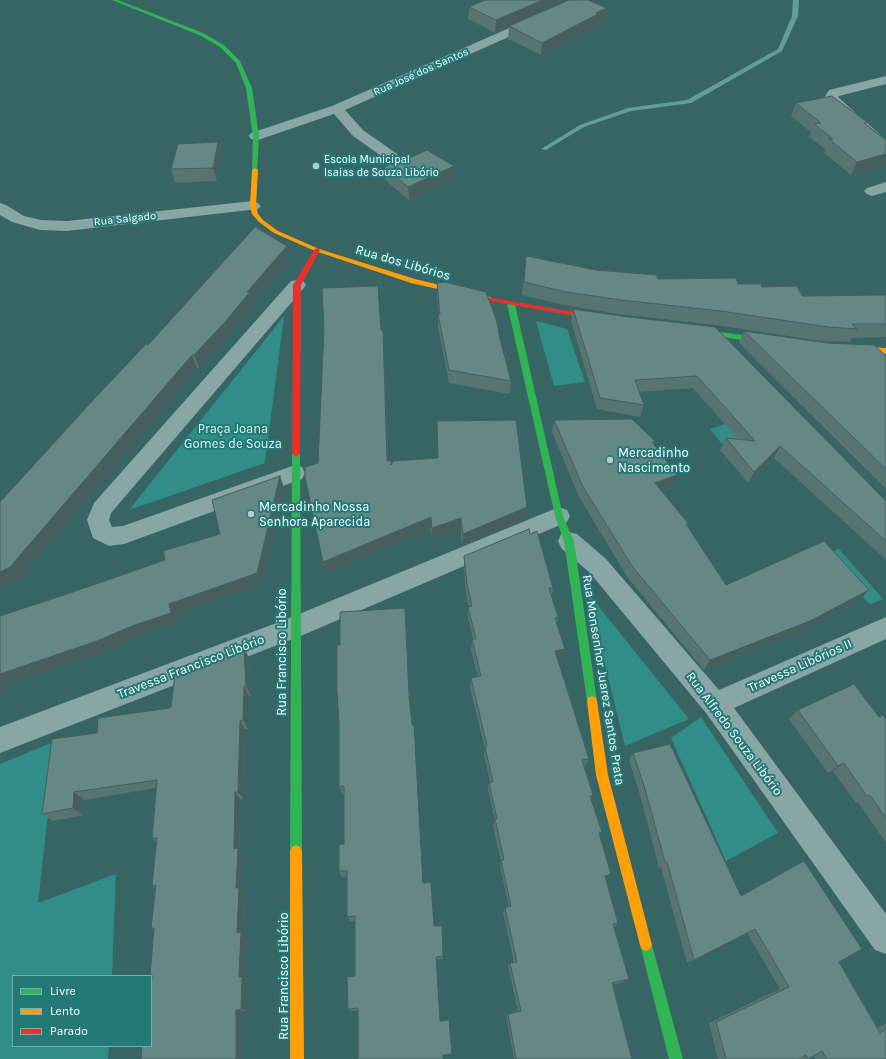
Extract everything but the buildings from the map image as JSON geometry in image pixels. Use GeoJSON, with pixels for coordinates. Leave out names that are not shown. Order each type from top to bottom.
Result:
{"type":"FeatureCollection","features":[{"type":"Feature","properties":{"kind":"street"},"geometry":{"type":"LineString","coordinates":[[114,0],[201,34],[222,46],[238,62],[249,88],[256,136],[253,206]]}},
{"type":"Feature","properties":{"kind":"street","name":"Rua José dos Santos"},"geometry":{"type":"LineString","coordinates":[[256,136],[336,109],[583,0]]}},
{"type":"Feature","properties":{"kind":"street"},"geometry":{"type":"LineString","coordinates":[[886,80],[834,93],[831,98],[886,148]]}},
{"type":"Feature","properties":{"kind":"street"},"geometry":{"type":"LineString","coordinates":[[336,109],[358,133],[392,157]]}},
{"type":"Feature","properties":{"kind":"street","name":"Rua Salgado"},"geometry":{"type":"LineString","coordinates":[[0,208],[18,219],[40,225],[67,226],[253,206]]}},
{"type":"Feature","properties":{"kind":"street","name":"Rua dos Libórios"},"geometry":{"type":"LineString","coordinates":[[253,206],[255,214],[261,221],[276,232],[317,250],[413,281],[511,304],[610,320]]}},
{"type":"Feature","properties":{"kind":"street","name":"Rua Francisco Libório"},"geometry":{"type":"LineString","coordinates":[[297,1059],[295,473],[297,285],[317,250]]}},
{"type":"Feature","properties":{"kind":"street"},"geometry":{"type":"LineString","coordinates":[[295,473],[124,535],[109,537],[100,532],[98,520],[102,508],[297,285]]}},
{"type":"Feature","properties":{"kind":"street","name":"Rua Monsenhor Juarez Santos Prata"},"geometry":{"type":"LineString","coordinates":[[511,304],[559,516],[569,541],[602,775],[676,1059]]}},
{"type":"Feature","properties":{"kind":"street"},"geometry":{"type":"LineString","coordinates":[[686,329],[716,332],[780,343]]}},
{"type":"Feature","properties":{"kind":"street"},"geometry":{"type":"LineString","coordinates":[[716,332],[738,355]]}},
{"type":"Feature","properties":{"kind":"street"},"geometry":{"type":"LineString","coordinates":[[837,348],[886,351]]}},
{"type":"Feature","properties":{"kind":"street","name":"Travessa Francisco Libório"},"geometry":{"type":"LineString","coordinates":[[0,740],[295,627],[559,516]]}},
{"type":"Feature","properties":{"kind":"street","name":"Rua Alfredo Souza Libório"},"geometry":{"type":"LineString","coordinates":[[569,541],[598,566],[715,704],[886,938]]}},
{"type":"Feature","properties":{"kind":"street","name":"Travessa Libórios II"},"geometry":{"type":"LineString","coordinates":[[715,704],[886,628]]}},
{"type":"Feature","properties":{"kind":"green space","name":"Praça Joana Gomes de Souza"},"geometry":{"type":"Polygon","coordinates":[[[284,316],[265,463],[129,510],[284,316]]]}},
{"type":"Feature","properties":{"kind":"green space"},"geometry":{"type":"Polygon","coordinates":[[[536,321],[567,329],[585,382],[554,386],[536,321]]]}},
{"type":"Feature","properties":{"kind":"green space"},"geometry":{"type":"Polygon","coordinates":[[[762,412],[775,427],[722,444],[710,429],[762,412]]]}},
{"type":"Feature","properties":{"kind":"green space"},"geometry":{"type":"Polygon","coordinates":[[[839,549],[883,599],[870,605],[825,555],[839,549]]]}},
{"type":"Feature","properties":{"kind":"green space"},"geometry":{"type":"Polygon","coordinates":[[[587,592],[689,719],[625,746],[587,592]]]}},
{"type":"Feature","properties":{"kind":"green space"},"geometry":{"type":"Polygon","coordinates":[[[701,717],[778,833],[726,861],[671,738],[701,717]]]}},
{"type":"Feature","properties":{"kind":"green space"},"geometry":{"type":"Polygon","coordinates":[[[56,741],[38,903],[116,874],[112,975],[12,975],[12,1047],[109,1047],[108,1059],[0,1059],[0,764],[56,741]]]}},
{"type":"Feature","properties":{"kind":"waterway"},"geometry":{"type":"LineString","coordinates":[[544,149],[582,126],[630,109],[689,102],[780,50],[795,16],[796,0]]}},
{"type":"Feature","properties":{"kind":"traffic: fast"},"geometry":{"type":"LineString","coordinates":[[114,0],[201,34],[222,46],[238,62],[249,88],[256,136],[255,170]]}},
{"type":"Feature","properties":{"kind":"traffic: fast"},"geometry":{"type":"LineString","coordinates":[[511,304],[559,516],[569,541],[592,701]]}},
{"type":"Feature","properties":{"kind":"traffic: fast"},"geometry":{"type":"LineString","coordinates":[[693,330],[771,342]]}},
{"type":"Feature","properties":{"kind":"traffic: fast"},"geometry":{"type":"LineString","coordinates":[[296,454],[296,851]]}},
{"type":"Feature","properties":{"kind":"traffic: fast"},"geometry":{"type":"LineString","coordinates":[[646,945],[676,1059]]}},
{"type":"Feature","properties":{"kind":"traffic: slow"},"geometry":{"type":"LineString","coordinates":[[255,170],[253,206],[255,214],[261,221],[276,232],[317,250],[413,281],[490,299]]}},
{"type":"Feature","properties":{"kind":"traffic: slow"},"geometry":{"type":"LineString","coordinates":[[849,349],[886,351]]}},
{"type":"Feature","properties":{"kind":"traffic: slow"},"geometry":{"type":"LineString","coordinates":[[592,701],[602,775],[646,945]]}},
{"type":"Feature","properties":{"kind":"traffic: slow"},"geometry":{"type":"LineString","coordinates":[[296,851],[297,1059]]}},
{"type":"Feature","properties":{"kind":"traffic: jam"},"geometry":{"type":"LineString","coordinates":[[296,454],[297,285],[317,250]]}},
{"type":"Feature","properties":{"kind":"traffic: jam"},"geometry":{"type":"LineString","coordinates":[[490,299],[603,319]]}},
{"type":"Feature","properties":{"kind":"place","name":"Escola Municipal Isaias de Souza Libório"},"geometry":{"type":"Point","coordinates":[316,166]}},
{"type":"Feature","properties":{"kind":"place","name":"Mercadinho Nascimento"},"geometry":{"type":"Point","coordinates":[610,460]}},
{"type":"Feature","properties":{"kind":"place","name":"Mercadinho Nossa Senhora Aparecida"},"geometry":{"type":"Point","coordinates":[251,514]}}]}
